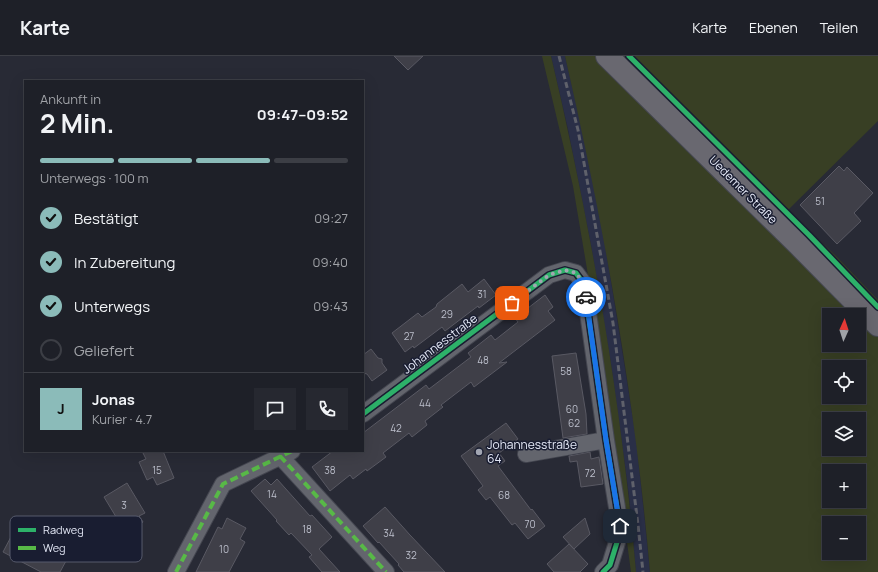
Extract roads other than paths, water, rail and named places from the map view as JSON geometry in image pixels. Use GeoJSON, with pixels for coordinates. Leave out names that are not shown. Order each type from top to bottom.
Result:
{"type":"FeatureCollection","features":[{"type":"Feature","properties":{"kind":"main road","name":"Uedemer Straße"},"geometry":{"type":"LineString","coordinates":[[607,56],[878,325]]}},
{"type":"Feature","properties":{"kind":"street","name":"Johannesstraße"},"geometry":{"type":"LineString","coordinates":[[364,413],[549,275],[565,270],[576,273],[584,284],[620,526],[618,539],[610,565],[603,572]]}},
{"type":"Feature","properties":{"kind":"street"},"geometry":{"type":"LineString","coordinates":[[526,454],[606,440]]}},
{"type":"Feature","properties":{"kind":"street"},"geometry":{"type":"LineString","coordinates":[[176,572],[223,484],[286,453],[386,572]]}},
{"type":"Feature","properties":{"kind":"railway"},"geometry":{"type":"LineString","coordinates":[[559,56],[578,130],[613,323],[643,572]]}},
{"type":"Feature","properties":{"kind":"place","name":"Johannesstraße 64"},"geometry":{"type":"Point","coordinates":[479,452]}}]}
